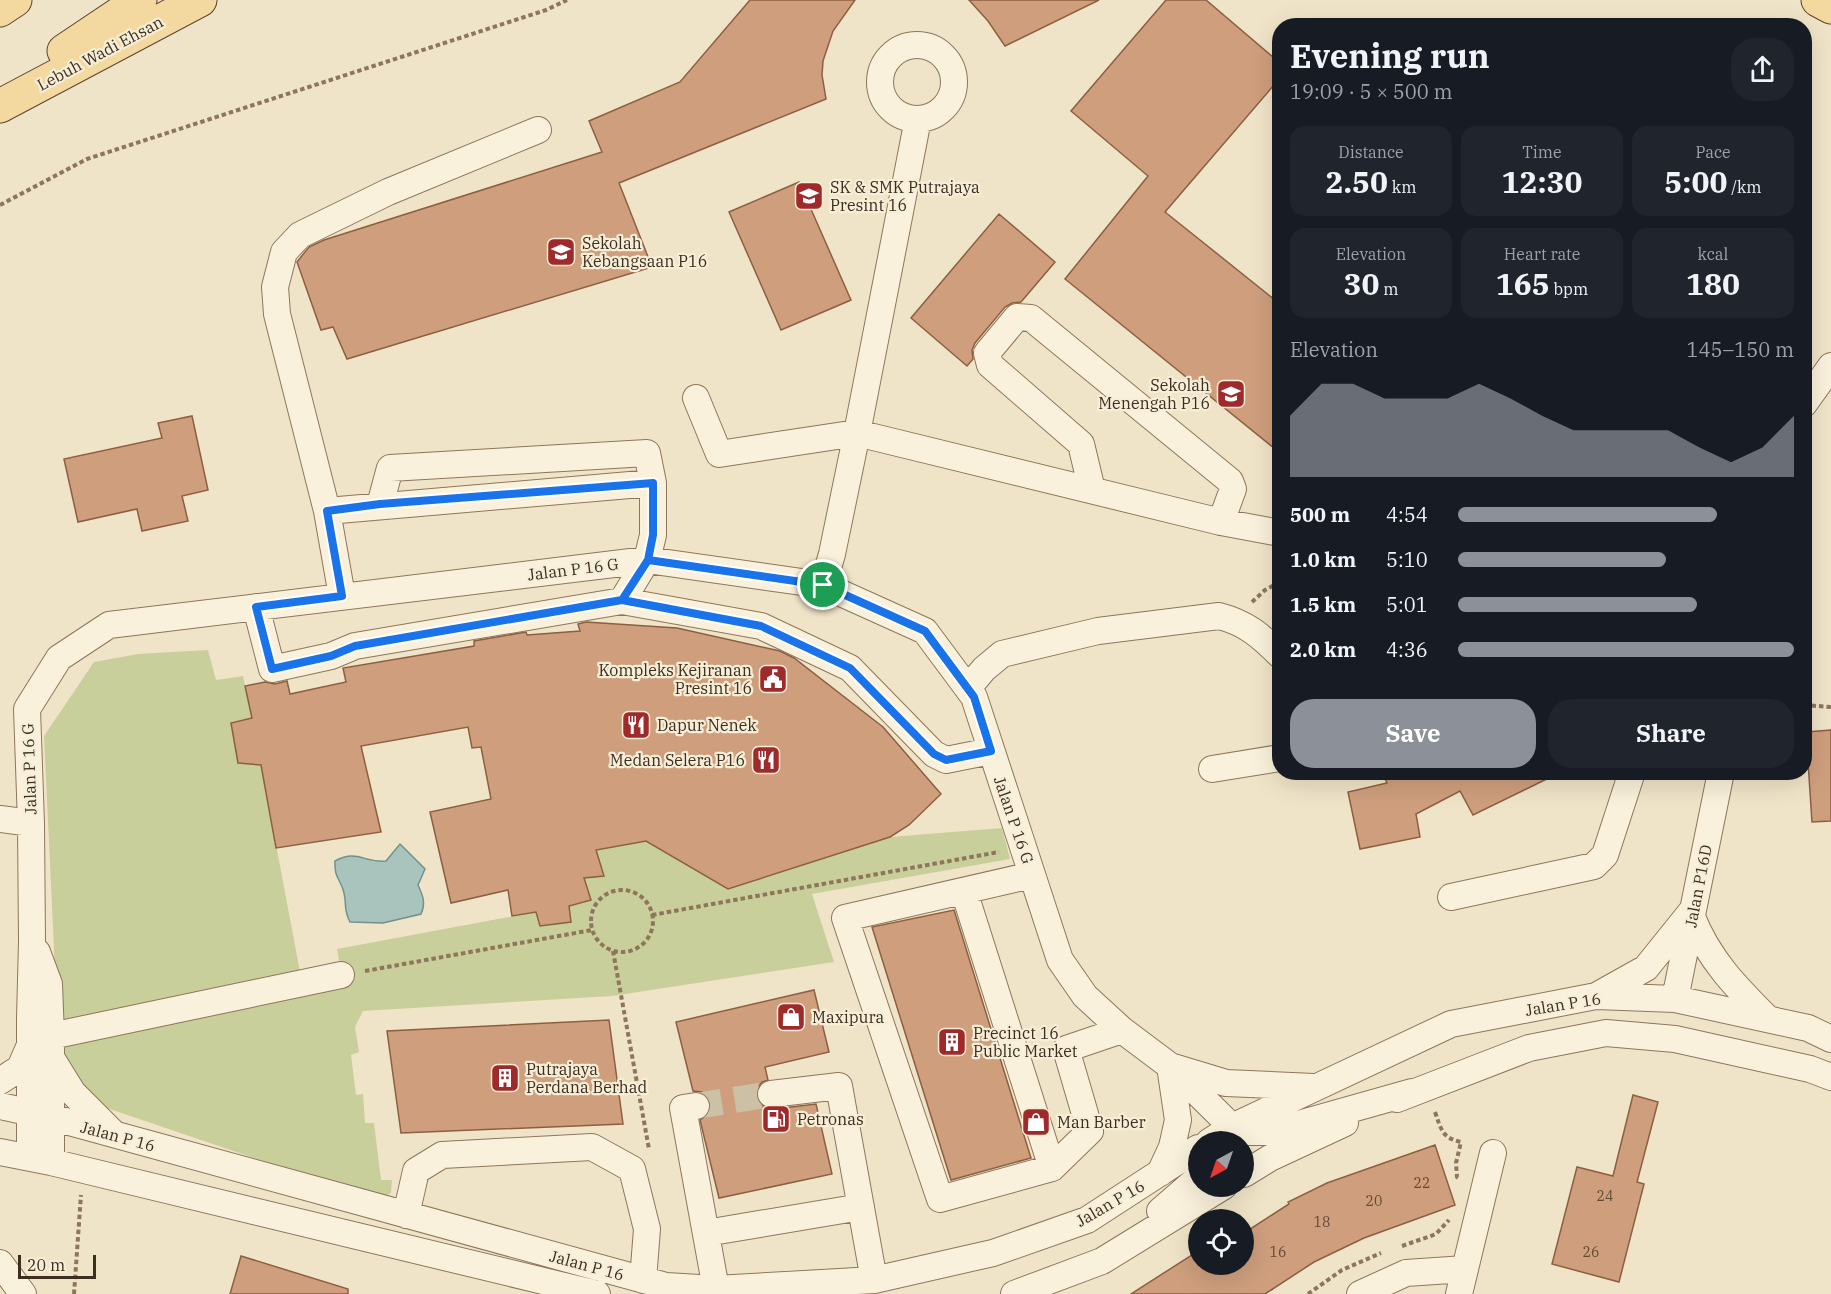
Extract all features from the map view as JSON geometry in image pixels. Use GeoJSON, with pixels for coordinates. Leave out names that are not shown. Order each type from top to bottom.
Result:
{"type":"FeatureCollection","features":[{"type":"Feature","properties":{"kind":"main road"},"geometry":{"type":"LineString","coordinates":[[0,10],[15,0]]}},
{"type":"Feature","properties":{"kind":"main road"},"geometry":{"type":"LineString","coordinates":[[0,95],[140,0]]}},
{"type":"Feature","properties":{"kind":"main road","name":"Lebuh Wadi Ehsan"},"geometry":{"type":"LineString","coordinates":[[0,106],[200,0]]}},
{"type":"Feature","properties":{"kind":"main road"},"geometry":{"type":"LineString","coordinates":[[1818,0],[1831,7]]}},
{"type":"Feature","properties":{"kind":"street"},"geometry":{"type":"LineString","coordinates":[[823,585],[832,554],[857,433],[918,119]]}},
{"type":"Feature","properties":{"kind":"street"},"geometry":{"type":"LineString","coordinates":[[342,596],[327,511],[278,315],[275,287],[284,252],[300,235],[388,192],[538,130]]}},
{"type":"Feature","properties":{"kind":"street"},"geometry":{"type":"LineString","coordinates":[[1092,490],[1081,444],[990,365],[987,353],[1017,317],[1031,318],[1230,481],[1233,489],[1221,522]]}},
{"type":"Feature","properties":{"kind":"street"},"geometry":{"type":"LineString","coordinates":[[1812,393],[1831,366]]}},
{"type":"Feature","properties":{"kind":"street"},"geometry":{"type":"LineString","coordinates":[[696,398],[719,454],[857,433],[1221,522],[1272,532]]}},
{"type":"Feature","properties":{"kind":"street"},"geometry":{"type":"LineString","coordinates":[[380,504],[390,468],[647,453],[653,483],[653,535],[648,560],[622,600]]}},
{"type":"Feature","properties":{"kind":"street"},"geometry":{"type":"LineString","coordinates":[[327,511],[380,504],[653,483]]}},
{"type":"Feature","properties":{"kind":"street","name":"Jalan P 16 G"},"geometry":{"type":"LineString","coordinates":[[40,1160],[49,984],[33,941],[27,709],[59,658],[109,625],[648,560],[823,585],[925,631],[974,697],[1060,960],[1085,996],[1122,1030],[1170,1066],[1226,1131]]}},
{"type":"Feature","properties":{"kind":"street"},"geometry":{"type":"LineString","coordinates":[[256,607],[272,669],[331,656],[355,646],[622,600],[761,626],[850,668],[934,754],[946,760],[991,751]]}},
{"type":"Feature","properties":{"kind":"street"},"geometry":{"type":"LineString","coordinates":[[968,688],[984,669],[1002,654],[1098,631],[1219,616],[1237,621],[1261,636],[1272,647]]}},
{"type":"Feature","properties":{"kind":"street"},"geometry":{"type":"LineString","coordinates":[[1212,769],[1272,759]]}},
{"type":"Feature","properties":{"kind":"street"},"geometry":{"type":"LineString","coordinates":[[1451,897],[1594,866],[1605,855],[1629,780]]}},
{"type":"Feature","properties":{"kind":"street","name":"Jalan P16D"},"geometry":{"type":"LineString","coordinates":[[1675,999],[1719,780]]}},
{"type":"Feature","properties":{"kind":"street"},"geometry":{"type":"LineString","coordinates":[[0,819],[31,823]]}},
{"type":"Feature","properties":{"kind":"street"},"geometry":{"type":"LineString","coordinates":[[1032,875],[845,918],[940,1199],[1052,1168],[1090,1131],[1066,1049],[1122,1030]]}},
{"type":"Feature","properties":{"kind":"street"},"geometry":{"type":"LineString","coordinates":[[964,891],[1052,1168]]}},
{"type":"Feature","properties":{"kind":"street"},"geometry":{"type":"LineString","coordinates":[[1596,996],[1646,968],[1693,912],[1708,951],[1714,960],[1733,985],[1768,1019]]}},
{"type":"Feature","properties":{"kind":"street"},"geometry":{"type":"LineString","coordinates":[[0,1081],[20,1068],[44,1047],[341,975]]}},
{"type":"Feature","properties":{"kind":"street","name":"Jalan P 16"},"geometry":{"type":"LineString","coordinates":[[1235,1131],[1318,1087],[1451,1024],[1596,996],[1675,999],[1808,1028],[1831,1039]]}},
{"type":"Feature","properties":{"kind":"street"},"geometry":{"type":"LineString","coordinates":[[1606,1034],[1675,999],[1693,1025],[1737,1053]]}},
{"type":"Feature","properties":{"kind":"street"},"geometry":{"type":"LineString","coordinates":[[1254,1132],[1270,1132],[1418,1089],[1529,1048],[1606,1034],[1675,1039],[1810,1069],[1831,1077]]}},
{"type":"Feature","properties":{"kind":"street"},"geometry":{"type":"LineString","coordinates":[[44,1047],[73,1093],[116,1136]]}},
{"type":"Feature","properties":{"kind":"street"},"geometry":{"type":"LineString","coordinates":[[1160,1173],[1172,1147],[1178,1120],[1170,1066],[1226,1083],[1318,1087]]}},
{"type":"Feature","properties":{"kind":"street"},"geometry":{"type":"LineString","coordinates":[[771,1094],[838,1086],[874,1280]]}},
{"type":"Feature","properties":{"kind":"street"},"geometry":{"type":"LineString","coordinates":[[1254,1168],[1270,1158],[1418,1089]]}},
{"type":"Feature","properties":{"kind":"street","name":"Jalan P 16"},"geometry":{"type":"LineString","coordinates":[[0,1106],[41,1115],[666,1286],[716,1289],[874,1280],[993,1253],[1087,1220],[1188,1155]]}},
{"type":"Feature","properties":{"kind":"street"},"geometry":{"type":"LineString","coordinates":[[696,1106],[682,1108],[716,1289]]}},
{"type":"Feature","properties":{"kind":"street"},"geometry":{"type":"LineString","coordinates":[[406,1215],[416,1171],[442,1155],[592,1147],[632,1169],[647,1228],[643,1280]]}},
{"type":"Feature","properties":{"kind":"street","name":"Jalan P 16"},"geometry":{"type":"LineString","coordinates":[[0,1152],[597,1294]]}},
{"type":"Feature","properties":{"kind":"street"},"geometry":{"type":"LineString","coordinates":[[1459,1294],[1493,1153]]}},
{"type":"Feature","properties":{"kind":"street"},"geometry":{"type":"LineString","coordinates":[[1102,1261],[1188,1187]]}},
{"type":"Feature","properties":{"kind":"street"},"geometry":{"type":"LineString","coordinates":[[1014,1294],[1102,1261],[1206,1197]]}},
{"type":"Feature","properties":{"kind":"street"},"geometry":{"type":"LineString","coordinates":[[706,1233],[861,1207]]}},
{"type":"Feature","properties":{"kind":"street"},"geometry":{"type":"LineString","coordinates":[[0,1263],[23,1294]]}},
{"type":"Feature","properties":{"kind":"street"},"geometry":{"type":"LineString","coordinates":[[1360,1294],[1406,1273],[1465,1269]]}},
{"type":"Feature","properties":{"kind":"path"},"geometry":{"type":"LineString","coordinates":[[0,205],[87,159],[501,25],[546,10],[567,0]]}},
{"type":"Feature","properties":{"kind":"path"},"geometry":{"type":"LineString","coordinates":[[1812,705],[1831,706]]}},
{"type":"Feature","properties":{"kind":"path"},"geometry":{"type":"LineString","coordinates":[[652,915],[1024,848]]}},
{"type":"Feature","properties":{"kind":"path"},"geometry":{"type":"LineString","coordinates":[[614,891],[634,892],[649,906],[653,926],[643,944],[634,950],[613,951],[596,939],[592,930],[590,920],[597,902],[614,891]]}},
{"type":"Feature","properties":{"kind":"path"},"geometry":{"type":"LineString","coordinates":[[341,975],[592,930]]}},
{"type":"Feature","properties":{"kind":"path"},"geometry":{"type":"LineString","coordinates":[[613,951],[649,1150]]}},
{"type":"Feature","properties":{"kind":"path"},"geometry":{"type":"LineString","coordinates":[[1418,1089],[1444,1136],[1461,1142],[1456,1163],[1457,1177],[1462,1181]]}},
{"type":"Feature","properties":{"kind":"path"},"geometry":{"type":"LineString","coordinates":[[74,1294],[83,1171]]}},
{"type":"Feature","properties":{"kind":"path"},"geometry":{"type":"LineString","coordinates":[[1400,1246],[1436,1234],[1455,1215]]}},
{"type":"Feature","properties":{"kind":"path"},"geometry":{"type":"LineString","coordinates":[[1308,1294],[1342,1270],[1382,1253]]}},
{"type":"Feature","properties":{"kind":"green space"},"geometry":{"type":"Polygon","coordinates":[[[208,650],[216,680],[243,676],[252,718],[231,723],[238,763],[246,764],[260,760],[301,977],[58,1035],[44,736],[94,662],[138,654],[208,650]]]}},
{"type":"Feature","properties":{"kind":"green space"},"geometry":{"type":"Polygon","coordinates":[[[1002,828],[1010,859],[812,894],[834,962],[612,996],[363,1011],[355,1027],[359,1052],[351,1055],[356,1095],[363,1094],[365,1123],[374,1123],[381,1180],[392,1180],[391,1193],[381,1198],[348,1190],[98,1105],[65,1064],[61,1048],[149,1023],[343,983],[337,949],[536,912],[540,926],[571,922],[569,906],[591,900],[584,878],[604,876],[596,850],[646,841],[728,889],[890,837],[1002,828]]]}},
{"type":"Feature","properties":{"kind":"water"},"geometry":{"type":"Polygon","coordinates":[[[400,844],[425,869],[418,885],[423,900],[421,914],[383,923],[350,922],[335,861],[355,856],[386,861],[400,844]]]}},
{"type":"Feature","properties":{"kind":"building"},"geometry":{"type":"Polygon","coordinates":[[[750,0],[855,0],[833,31],[823,61],[822,75],[826,99],[619,183],[652,267],[347,359],[333,327],[321,330],[297,262],[309,247],[324,240],[602,152],[589,121],[680,82],[750,0]]]}},
{"type":"Feature","properties":{"kind":"building"},"geometry":{"type":"Polygon","coordinates":[[[969,0],[1099,0],[1005,46],[988,21],[969,0]]]}},
{"type":"Feature","properties":{"kind":"building"},"geometry":{"type":"Polygon","coordinates":[[[1166,0],[1206,0],[1272,56],[1272,87],[1165,212],[1272,298],[1272,447],[1065,279],[1148,176],[1071,111],[1166,0]]]}},
{"type":"Feature","properties":{"kind":"building"},"geometry":{"type":"Polygon","coordinates":[[[799,182],[851,300],[781,330],[729,212],[799,182]]]}},
{"type":"Feature","properties":{"kind":"building"},"geometry":{"type":"Polygon","coordinates":[[[999,214],[1055,262],[1021,302],[1005,307],[975,343],[972,350],[973,359],[967,366],[911,318],[999,214]]]}},
{"type":"Feature","properties":{"kind":"building"},"geometry":{"type":"Polygon","coordinates":[[[192,416],[208,490],[182,496],[188,521],[142,531],[137,509],[78,522],[64,459],[162,438],[158,423],[192,416]]]}},
{"type":"Feature","properties":{"kind":"building"},"geometry":{"type":"Polygon","coordinates":[[[586,622],[677,628],[780,651],[794,658],[883,727],[941,794],[909,825],[890,837],[728,889],[646,841],[596,850],[604,876],[584,878],[591,900],[569,906],[571,922],[540,926],[536,912],[512,916],[508,890],[451,903],[430,812],[491,799],[481,747],[472,748],[468,727],[361,746],[381,832],[276,848],[261,765],[238,763],[231,723],[252,718],[245,686],[287,681],[290,694],[346,682],[343,668],[474,646],[474,641],[526,632],[527,635],[580,631],[578,624],[586,622]]]}},
{"type":"Feature","properties":{"kind":"building"},"geometry":{"type":"Polygon","coordinates":[[[1831,730],[1831,821],[1812,822],[1809,780],[1812,780],[1812,732],[1831,730]]]}},
{"type":"Feature","properties":{"kind":"building"},"geometry":{"type":"Polygon","coordinates":[[[1386,780],[1545,780],[1473,815],[1460,791],[1416,814],[1420,837],[1360,849],[1348,792],[1387,783],[1386,780]]]}},
{"type":"Feature","properties":{"kind":"building","name":"Precinct 16 Public Market"},"geometry":{"type":"Polygon","coordinates":[[[954,910],[1031,1158],[951,1180],[872,927],[954,910]]]}},
{"type":"Feature","properties":{"kind":"building"},"geometry":{"type":"Polygon","coordinates":[[[814,990],[829,1052],[765,1067],[768,1080],[762,1082],[756,1095],[765,1107],[774,1109],[816,1104],[832,1174],[719,1198],[700,1120],[710,1112],[711,1103],[702,1092],[693,1091],[676,1022],[814,990]]]}},
{"type":"Feature","properties":{"kind":"building","name":"Putrajaya Perdana Berhad"},"geometry":{"type":"Polygon","coordinates":[[[609,1020],[623,1124],[401,1133],[387,1031],[609,1020]]]}},
{"type":"Feature","properties":{"kind":"building"},"geometry":{"type":"Polygon","coordinates":[[[1633,1095],[1658,1102],[1637,1182],[1644,1184],[1619,1282],[1552,1264],[1577,1167],[1613,1176],[1633,1095]]]}},
{"type":"Feature","properties":{"kind":"building"},"geometry":{"type":"Polygon","coordinates":[[[1435,1145],[1455,1205],[1364,1238],[1314,1262],[1265,1294],[1131,1294],[1188,1257],[1188,1275],[1254,1275],[1254,1227],[1289,1204],[1288,1202],[1327,1183],[1435,1145]]]}},
{"type":"Feature","properties":{"kind":"building"},"geometry":{"type":"Polygon","coordinates":[[[241,1256],[348,1289],[348,1294],[230,1294],[241,1256]]]}},
{"type":"Feature","properties":{"kind":"tunnel"},"geometry":{"type":"LineString","coordinates":[[696,1106],[771,1094]]}},
{"type":"Feature","properties":{"kind":"place","name":"SK & SMK Putrajaya Presint 16"},"geometry":{"type":"Point","coordinates":[809,196]}},
{"type":"Feature","properties":{"kind":"place","name":"Sekolah Kebangsaan P16"},"geometry":{"type":"Point","coordinates":[561,252]}},
{"type":"Feature","properties":{"kind":"place","name":"Sekolah Menengah P16"},"geometry":{"type":"Point","coordinates":[1231,394]}},
{"type":"Feature","properties":{"kind":"place","name":"Kompleks Kejiranan Presint 16"},"geometry":{"type":"Point","coordinates":[773,679]}},
{"type":"Feature","properties":{"kind":"place","name":"Dapur Nenek"},"geometry":{"type":"Point","coordinates":[636,725]}},
{"type":"Feature","properties":{"kind":"place","name":"Medan Selera P16"},"geometry":{"type":"Point","coordinates":[766,760]}},
{"type":"Feature","properties":{"kind":"place","name":"Maxipura"},"geometry":{"type":"Point","coordinates":[791,1017]}},
{"type":"Feature","properties":{"kind":"place","name":"Precinct 16 Public Market"},"geometry":{"type":"Point","coordinates":[952,1042]}},
{"type":"Feature","properties":{"kind":"place","name":"Putrajaya Perdana Berhad"},"geometry":{"type":"Point","coordinates":[505,1078]}},
{"type":"Feature","properties":{"kind":"place","name":"Petronas"},"geometry":{"type":"Point","coordinates":[776,1119]}},
{"type":"Feature","properties":{"kind":"place","name":"Man Barber"},"geometry":{"type":"Point","coordinates":[1036,1122]}},
{"type":"Feature","properties":{"kind":"route"},"geometry":{"type":"LineString","coordinates":[[823,585],[648,560],[622,600],[355,646],[331,656],[272,669],[256,607],[342,596],[327,511],[380,504],[653,483],[653,535],[648,560],[622,600],[761,626],[850,668],[934,754],[946,760],[991,751],[974,697],[925,631],[823,585]]}}]}
